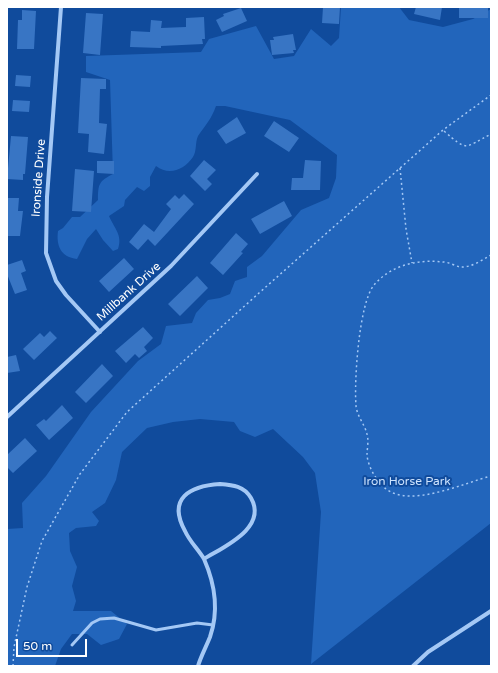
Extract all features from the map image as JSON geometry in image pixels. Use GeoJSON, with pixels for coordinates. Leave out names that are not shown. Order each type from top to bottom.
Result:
{"type":"FeatureCollection","features":[{"type":"Feature","properties":{"kind":"street","name":"Ironside Drive"},"geometry":{"type":"LineString","coordinates":[[61,7],[48,197],[46,253],[56,281],[66,295],[100,332]]}},
{"type":"Feature","properties":{"kind":"street","name":"Millbank Drive"},"geometry":{"type":"LineString","coordinates":[[7,417],[171,266],[257,174]]}},
{"type":"Feature","properties":{"kind":"street"},"geometry":{"type":"LineString","coordinates":[[198,666],[213,625],[215,601],[213,584],[204,559],[185,532],[179,518],[180,504],[184,496],[196,487],[220,484],[236,485],[244,489],[253,502],[255,512],[253,521],[244,533],[204,559]]}},
{"type":"Feature","properties":{"kind":"street"},"geometry":{"type":"LineString","coordinates":[[413,666],[428,652],[491,611]]}},
{"type":"Feature","properties":{"kind":"lane"},"geometry":{"type":"LineString","coordinates":[[72,645],[92,624],[100,619],[114,618],[156,630],[197,623],[213,625]]}},
{"type":"Feature","properties":{"kind":"path"},"geometry":{"type":"LineString","coordinates":[[13,666],[14,647],[27,587],[42,541],[80,474],[127,412],[443,130],[491,95]]}},
{"type":"Feature","properties":{"kind":"path"},"geometry":{"type":"LineString","coordinates":[[443,130],[460,146],[466,147],[491,134]]}},
{"type":"Feature","properties":{"kind":"path"},"geometry":{"type":"LineString","coordinates":[[400,168],[406,230],[412,263]]}},
{"type":"Feature","properties":{"kind":"path"},"geometry":{"type":"LineString","coordinates":[[491,255],[472,265],[461,267],[444,262],[412,263],[391,269],[373,286],[362,317],[358,349],[356,408],[368,434],[367,457],[373,474],[387,489],[409,496],[438,493],[463,483],[491,476]]}},
{"type":"Feature","properties":{"kind":"green space","name":"Iron Horse Park"},"geometry":{"type":"Polygon","coordinates":[[[341,7],[399,7],[409,20],[443,27],[473,19],[491,9],[491,523],[311,664],[321,512],[315,473],[303,457],[273,429],[255,437],[240,431],[234,422],[200,419],[173,422],[147,428],[122,452],[116,480],[105,503],[92,512],[99,521],[96,526],[76,528],[69,533],[70,551],[77,567],[72,586],[76,601],[73,611],[111,611],[127,624],[119,639],[101,645],[87,634],[72,634],[61,649],[55,666],[7,666],[7,529],[23,528],[22,503],[46,476],[91,412],[138,361],[161,344],[166,326],[192,323],[196,313],[208,300],[220,298],[230,294],[235,281],[247,277],[247,267],[262,256],[301,210],[329,198],[336,178],[337,155],[290,120],[225,106],[216,106],[198,136],[194,155],[189,162],[181,168],[171,171],[166,171],[156,166],[150,177],[150,186],[144,191],[137,187],[125,200],[124,206],[109,216],[119,236],[118,249],[113,251],[96,229],[87,239],[77,259],[67,256],[63,253],[59,246],[58,231],[63,228],[72,217],[80,217],[98,200],[98,190],[100,184],[113,174],[110,80],[86,72],[86,56],[201,52],[209,39],[256,26],[274,59],[294,56],[311,29],[331,46],[339,38],[341,7]]]}},
{"type":"Feature","properties":{"kind":"building"},"geometry":{"type":"Polygon","coordinates":[[[323,7],[340,7],[339,24],[322,23],[323,7]]]}},
{"type":"Feature","properties":{"kind":"building"},"geometry":{"type":"Polygon","coordinates":[[[416,7],[442,7],[440,20],[414,14],[416,7]]]}},
{"type":"Feature","properties":{"kind":"building"},"geometry":{"type":"Polygon","coordinates":[[[459,7],[488,7],[488,18],[459,18],[459,7]]]}},
{"type":"Feature","properties":{"kind":"building"},"geometry":{"type":"Polygon","coordinates":[[[241,8],[247,21],[222,32],[216,20],[224,16],[223,14],[241,8]]]}},
{"type":"Feature","properties":{"kind":"building"},"geometry":{"type":"Polygon","coordinates":[[[22,10],[36,11],[34,49],[17,49],[18,20],[22,20],[22,10]]]}},
{"type":"Feature","properties":{"kind":"building"},"geometry":{"type":"Polygon","coordinates":[[[86,13],[103,14],[100,55],[83,53],[86,13]]]}},
{"type":"Feature","properties":{"kind":"building"},"geometry":{"type":"Polygon","coordinates":[[[204,17],[205,39],[202,39],[203,44],[161,46],[161,48],[130,47],[131,31],[150,32],[151,20],[162,21],[161,28],[186,27],[186,18],[204,17]]]}},
{"type":"Feature","properties":{"kind":"building"},"geometry":{"type":"Polygon","coordinates":[[[293,34],[296,50],[293,50],[294,53],[272,55],[270,40],[274,40],[273,37],[293,34]]]}},
{"type":"Feature","properties":{"kind":"building"},"geometry":{"type":"Polygon","coordinates":[[[16,75],[31,76],[30,87],[15,86],[16,75]]]}},
{"type":"Feature","properties":{"kind":"building"},"geometry":{"type":"Polygon","coordinates":[[[81,78],[106,79],[106,89],[100,89],[99,123],[107,124],[104,154],[88,152],[89,134],[78,133],[81,78]]]}},
{"type":"Feature","properties":{"kind":"building"},"geometry":{"type":"Polygon","coordinates":[[[13,100],[30,101],[29,112],[12,111],[13,100]]]}},
{"type":"Feature","properties":{"kind":"building"},"geometry":{"type":"Polygon","coordinates":[[[237,117],[246,133],[226,144],[217,131],[237,117]]]}},
{"type":"Feature","properties":{"kind":"building"},"geometry":{"type":"Polygon","coordinates":[[[274,121],[299,138],[289,152],[264,136],[274,121]]]}},
{"type":"Feature","properties":{"kind":"building"},"geometry":{"type":"Polygon","coordinates":[[[11,136],[28,137],[25,174],[23,174],[23,180],[7,179],[11,136]]]}},
{"type":"Feature","properties":{"kind":"building"},"geometry":{"type":"Polygon","coordinates":[[[204,160],[216,170],[207,179],[212,184],[205,191],[190,176],[204,160]]]}},
{"type":"Feature","properties":{"kind":"building"},"geometry":{"type":"Polygon","coordinates":[[[305,160],[321,161],[320,190],[291,190],[292,178],[303,178],[305,160]]]}},
{"type":"Feature","properties":{"kind":"building"},"geometry":{"type":"Polygon","coordinates":[[[97,161],[114,161],[114,174],[97,173],[97,161]]]}},
{"type":"Feature","properties":{"kind":"building"},"geometry":{"type":"Polygon","coordinates":[[[75,169],[94,171],[91,212],[72,211],[75,169]]]}},
{"type":"Feature","properties":{"kind":"building"},"geometry":{"type":"Polygon","coordinates":[[[184,194],[194,204],[155,246],[148,239],[138,250],[129,242],[144,224],[154,232],[171,209],[166,204],[175,195],[179,199],[184,194]]]}},
{"type":"Feature","properties":{"kind":"building"},"geometry":{"type":"Polygon","coordinates":[[[8,198],[19,198],[18,211],[23,211],[20,236],[7,236],[8,198]]]}},
{"type":"Feature","properties":{"kind":"building"},"geometry":{"type":"Polygon","coordinates":[[[284,201],[292,216],[260,234],[251,219],[284,201]]]}},
{"type":"Feature","properties":{"kind":"building"},"geometry":{"type":"Polygon","coordinates":[[[236,233],[248,244],[241,252],[243,253],[223,275],[210,263],[236,233]]]}},
{"type":"Feature","properties":{"kind":"building"},"geometry":{"type":"Polygon","coordinates":[[[124,258],[134,269],[109,292],[99,281],[124,258]]]}},
{"type":"Feature","properties":{"kind":"building"},"geometry":{"type":"Polygon","coordinates":[[[22,260],[26,271],[21,273],[27,290],[15,294],[7,274],[7,265],[22,260]]]}},
{"type":"Feature","properties":{"kind":"building"},"geometry":{"type":"Polygon","coordinates":[[[197,276],[208,288],[180,316],[168,304],[197,276]]]}},
{"type":"Feature","properties":{"kind":"building"},"geometry":{"type":"Polygon","coordinates":[[[143,327],[153,338],[144,347],[147,351],[139,358],[135,354],[126,363],[115,351],[143,327]]]}},
{"type":"Feature","properties":{"kind":"building"},"geometry":{"type":"Polygon","coordinates":[[[50,331],[57,338],[34,360],[23,349],[40,333],[44,337],[50,331]]]}},
{"type":"Feature","properties":{"kind":"building"},"geometry":{"type":"Polygon","coordinates":[[[16,355],[20,371],[7,373],[7,357],[16,355]]]}},
{"type":"Feature","properties":{"kind":"building"},"geometry":{"type":"Polygon","coordinates":[[[102,364],[113,376],[86,403],[75,392],[102,364]]]}},
{"type":"Feature","properties":{"kind":"building"},"geometry":{"type":"Polygon","coordinates":[[[62,405],[73,418],[49,440],[36,425],[44,419],[46,421],[62,405]]]}},
{"type":"Feature","properties":{"kind":"building"},"geometry":{"type":"Polygon","coordinates":[[[25,438],[37,451],[13,473],[7,467],[7,455],[25,438]]]}}]}
